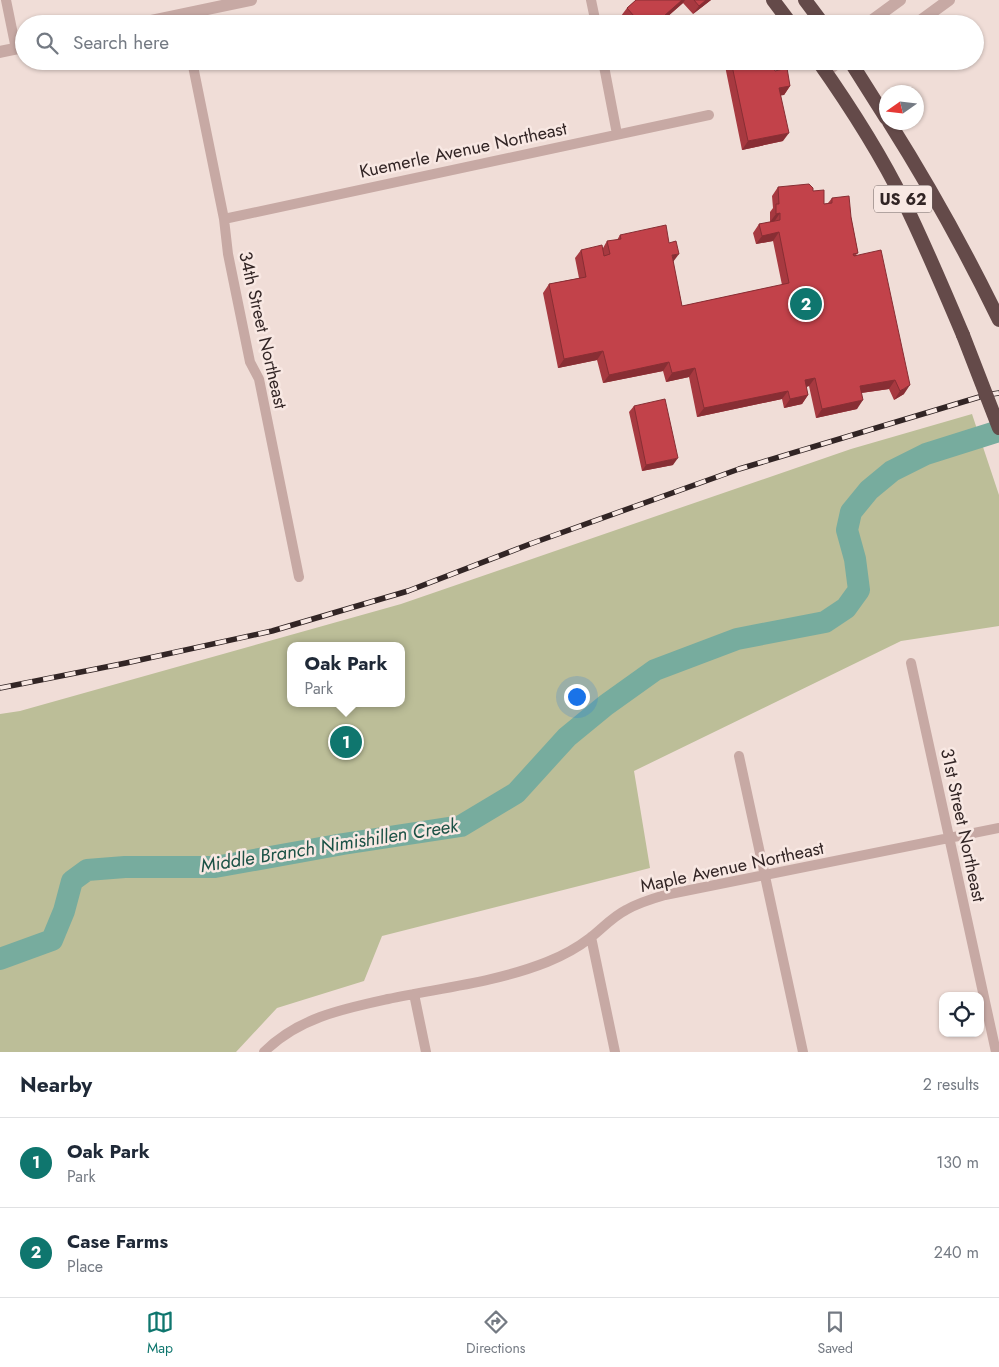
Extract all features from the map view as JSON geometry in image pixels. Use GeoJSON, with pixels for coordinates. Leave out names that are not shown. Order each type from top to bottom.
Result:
{"type":"FeatureCollection","features":[{"type":"Feature","properties":{"kind":"highway"},"geometry":{"type":"LineString","coordinates":[[773,0],[784,15]]}},
{"type":"Feature","properties":{"kind":"highway"},"geometry":{"type":"LineString","coordinates":[[805,0],[816,15]]}},
{"type":"Feature","properties":{"kind":"highway","name":"US 62"},"geometry":{"type":"LineString","coordinates":[[823,70],[880,157],[903,200],[935,268],[999,428]]}},
{"type":"Feature","properties":{"kind":"highway"},"geometry":{"type":"LineString","coordinates":[[856,70],[879,107]]}},
{"type":"Feature","properties":{"kind":"highway","name":"US 62"},"geometry":{"type":"LineString","coordinates":[[894,130],[941,207],[971,262],[999,320]]}},
{"type":"Feature","properties":{"kind":"street"},"geometry":{"type":"LineString","coordinates":[[6,0],[15,31]]}},
{"type":"Feature","properties":{"kind":"street"},"geometry":{"type":"LineString","coordinates":[[195,15],[236,2],[251,0]]}},
{"type":"Feature","properties":{"kind":"street"},"geometry":{"type":"LineString","coordinates":[[591,0],[594,15]]}},
{"type":"Feature","properties":{"kind":"street"},"geometry":{"type":"LineString","coordinates":[[879,15],[900,0]]}},
{"type":"Feature","properties":{"kind":"street"},"geometry":{"type":"LineString","coordinates":[[929,15],[950,0]]}},
{"type":"Feature","properties":{"kind":"street"},"geometry":{"type":"LineString","coordinates":[[0,52],[15,49]]}},
{"type":"Feature","properties":{"kind":"street","name":"34th Street Northeast"},"geometry":{"type":"LineString","coordinates":[[194,70],[224,218],[228,254],[250,362],[259,379],[299,577]]}},
{"type":"Feature","properties":{"kind":"street"},"geometry":{"type":"LineString","coordinates":[[605,70],[617,134]]}},
{"type":"Feature","properties":{"kind":"street","name":"Kuemerle Avenue Northeast"},"geometry":{"type":"LineString","coordinates":[[224,218],[710,115]]}},
{"type":"Feature","properties":{"kind":"street","name":"31st Street Northeast"},"geometry":{"type":"LineString","coordinates":[[912,663],[996,1052]]}},
{"type":"Feature","properties":{"kind":"street"},"geometry":{"type":"LineString","coordinates":[[739,756],[803,1052]]}},
{"type":"Feature","properties":{"kind":"street","name":"Maple Avenue Northeast"},"geometry":{"type":"LineString","coordinates":[[264,1052],[280,1038],[306,1022],[334,1011],[492,978],[547,962],[570,951],[591,937],[610,920],[642,902],[665,895],[765,874],[999,828]]}},
{"type":"Feature","properties":{"kind":"street"},"geometry":{"type":"LineString","coordinates":[[591,937],[615,1052]]}},
{"type":"Feature","properties":{"kind":"street"},"geometry":{"type":"LineString","coordinates":[[414,994],[426,1052]]}},
{"type":"Feature","properties":{"kind":"green space"},"geometry":{"type":"Polygon","coordinates":[[[972,414],[999,495],[999,626],[901,641],[634,771],[650,868],[382,936],[364,981],[277,1008],[236,1052],[0,1052],[0,714],[20,711],[401,604],[851,449],[972,414]]]}},
{"type":"Feature","properties":{"kind":"building"},"geometry":{"type":"Polygon","coordinates":[[[636,0],[682,0],[665,15],[633,15],[627,8],[636,0]]]}},
{"type":"Feature","properties":{"kind":"building"},"geometry":{"type":"Polygon","coordinates":[[[694,0],[706,0],[699,6],[694,0]]]}},
{"type":"Feature","properties":{"kind":"building"},"geometry":{"type":"Polygon","coordinates":[[[733,70],[787,70],[790,86],[779,88],[789,133],[748,141],[733,70]]]}},
{"type":"Feature","properties":{"kind":"building"},"geometry":{"type":"Polygon","coordinates":[[[809,184],[813,191],[824,190],[824,204],[832,203],[832,198],[849,196],[858,253],[853,254],[854,256],[881,250],[910,385],[900,391],[895,380],[860,386],[863,400],[822,409],[815,378],[805,380],[808,395],[790,399],[788,391],[704,408],[695,368],[672,373],[669,362],[609,375],[603,351],[564,359],[549,284],[586,277],[581,250],[602,245],[604,256],[610,254],[607,241],[621,239],[620,235],[666,225],[669,243],[676,241],[679,254],[672,255],[682,306],[789,283],[779,232],[762,236],[759,224],[780,220],[780,213],[776,214],[776,204],[779,204],[778,187],[809,184]]]}},
{"type":"Feature","properties":{"kind":"building"},"geometry":{"type":"Polygon","coordinates":[[[665,399],[678,458],[646,465],[634,406],[665,399]]]}},
{"type":"Feature","properties":{"kind":"waterway","name":"Middle Branch Nimishillen Creek"},"geometry":{"type":"LineString","coordinates":[[0,959],[52,940],[64,911],[72,881],[87,870],[125,867],[215,867],[343,844],[461,826],[516,793],[567,737],[606,705],[655,670],[737,639],[825,622],[846,608],[859,590],[855,559],[847,530],[851,512],[869,490],[892,471],[926,454],[999,431]]}},
{"type":"Feature","properties":{"kind":"railway"},"geometry":{"type":"LineString","coordinates":[[0,688],[272,631],[408,591],[530,544],[739,469],[986,395],[999,393]]}},
{"type":"Feature","properties":{"kind":"place","name":"Case Farms"},"geometry":{"type":"Point","coordinates":[806,304]}},
{"type":"Feature","properties":{"kind":"place","name":"Oak Park"},"geometry":{"type":"Point","coordinates":[346,742]}}]}
